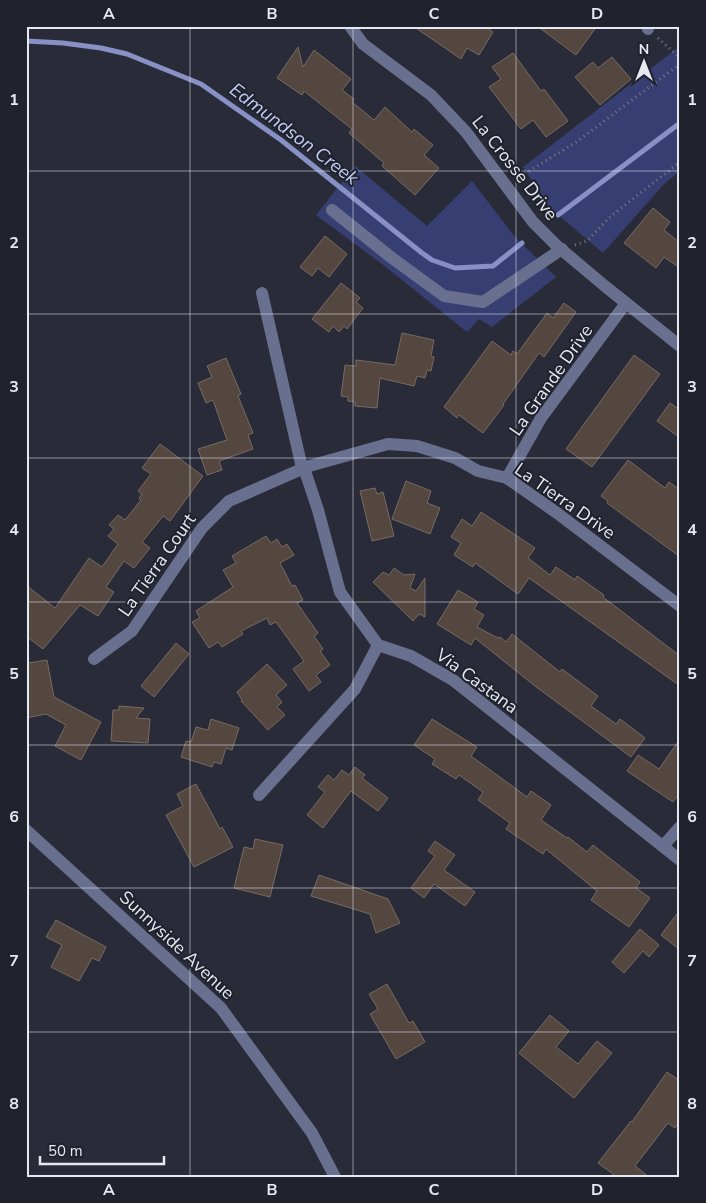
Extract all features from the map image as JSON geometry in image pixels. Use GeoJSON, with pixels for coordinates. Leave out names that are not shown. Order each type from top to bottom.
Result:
{"type":"FeatureCollection","features":[{"type":"Feature","properties":{"kind":"street","name":"La Crosse Drive"},"geometry":{"type":"LineString","coordinates":[[350,26],[363,44],[431,95],[466,132],[533,222],[626,303],[680,346]]}},
{"type":"Feature","properties":{"kind":"street"},"geometry":{"type":"LineString","coordinates":[[332,210],[392,258],[444,296],[483,302],[562,249]]}},
{"type":"Feature","properties":{"kind":"street"},"geometry":{"type":"LineString","coordinates":[[259,795],[355,690],[378,645],[340,592],[318,510],[303,468],[262,293]]}},
{"type":"Feature","properties":{"kind":"street","name":"La Grande Drive"},"geometry":{"type":"LineString","coordinates":[[507,478],[541,418],[626,303]]}},
{"type":"Feature","properties":{"kind":"street","name":"La Tierra Drive"},"geometry":{"type":"LineString","coordinates":[[303,468],[388,444],[417,446],[454,458],[478,471],[507,478],[557,513],[680,606]]}},
{"type":"Feature","properties":{"kind":"street","name":"La Tierra Court"},"geometry":{"type":"LineString","coordinates":[[94,659],[132,631],[202,528],[229,501],[303,468]]}},
{"type":"Feature","properties":{"kind":"street","name":"Via Castana"},"geometry":{"type":"LineString","coordinates":[[378,645],[411,656],[453,680],[680,860]]}},
{"type":"Feature","properties":{"kind":"street"},"geometry":{"type":"LineString","coordinates":[[663,846],[680,827]]}},
{"type":"Feature","properties":{"kind":"street","name":"Sunnyside Avenue"},"geometry":{"type":"LineString","coordinates":[[26,830],[221,1008],[312,1133],[335,1177]]}},
{"type":"Feature","properties":{"kind":"path"},"geometry":{"type":"LineString","coordinates":[[648,28],[680,58]]}},
{"type":"Feature","properties":{"kind":"path"},"geometry":{"type":"LineString","coordinates":[[505,186],[575,143],[680,64]]}},
{"type":"Feature","properties":{"kind":"path"},"geometry":{"type":"LineString","coordinates":[[562,249],[587,241],[611,216],[680,162]]}},
{"type":"Feature","properties":{"kind":"shaded area"},"geometry":{"type":"Polygon","coordinates":[[[680,46],[680,171],[664,184],[603,253],[550,208],[523,167],[680,46]]]}},
{"type":"Feature","properties":{"kind":"shaded area"},"geometry":{"type":"Polygon","coordinates":[[[355,166],[427,226],[472,181],[515,237],[556,277],[492,327],[479,319],[467,332],[382,264],[316,215],[355,166]]]}},
{"type":"Feature","properties":{"kind":"building"},"geometry":{"type":"Polygon","coordinates":[[[413,26],[484,26],[493,32],[479,55],[467,48],[461,59],[413,26]]]}},
{"type":"Feature","properties":{"kind":"building"},"geometry":{"type":"Polygon","coordinates":[[[537,26],[597,26],[576,55],[537,26]]]}},
{"type":"Feature","properties":{"kind":"building"},"geometry":{"type":"Polygon","coordinates":[[[298,47],[303,67],[314,50],[351,79],[342,90],[354,99],[352,102],[374,120],[385,107],[412,132],[414,129],[433,145],[424,155],[439,168],[415,195],[382,166],[384,163],[349,133],[352,129],[304,91],[302,95],[277,78],[298,47]]]}},
{"type":"Feature","properties":{"kind":"building"},"geometry":{"type":"Polygon","coordinates":[[[513,53],[541,91],[544,89],[568,121],[546,137],[533,120],[521,129],[489,87],[501,79],[492,67],[513,53]]]}},
{"type":"Feature","properties":{"kind":"building"},"geometry":{"type":"Polygon","coordinates":[[[612,57],[631,79],[600,105],[575,77],[593,62],[598,68],[612,57]]]}},
{"type":"Feature","properties":{"kind":"building"},"geometry":{"type":"Polygon","coordinates":[[[653,208],[670,222],[664,230],[680,243],[680,268],[664,257],[656,268],[624,243],[653,208]]]}},
{"type":"Feature","properties":{"kind":"building"},"geometry":{"type":"Polygon","coordinates":[[[325,236],[347,254],[329,277],[318,268],[312,276],[300,267],[325,236]]]}},
{"type":"Feature","properties":{"kind":"building"},"geometry":{"type":"Polygon","coordinates":[[[341,283],[360,298],[356,302],[363,308],[347,329],[344,326],[339,332],[333,326],[329,332],[312,319],[341,283]]]}},
{"type":"Feature","properties":{"kind":"building"},"geometry":{"type":"Polygon","coordinates":[[[564,303],[576,312],[544,357],[539,353],[483,433],[459,415],[457,418],[444,407],[492,341],[511,355],[513,351],[517,354],[547,313],[553,318],[564,303]]]}},
{"type":"Feature","properties":{"kind":"building"},"geometry":{"type":"Polygon","coordinates":[[[402,333],[434,340],[431,356],[434,357],[431,371],[427,370],[425,378],[417,376],[414,386],[380,378],[377,408],[355,406],[355,402],[348,401],[348,397],[341,396],[345,365],[356,366],[356,360],[395,365],[402,333]]]}},
{"type":"Feature","properties":{"kind":"building"},"geometry":{"type":"Polygon","coordinates":[[[634,355],[660,374],[592,467],[566,449],[634,355]]]}},
{"type":"Feature","properties":{"kind":"building"},"geometry":{"type":"Polygon","coordinates":[[[226,358],[241,394],[238,396],[253,433],[248,435],[253,449],[219,461],[222,470],[207,475],[198,449],[227,440],[213,400],[206,403],[198,383],[212,377],[207,366],[226,358]]]}},
{"type":"Feature","properties":{"kind":"building"},"geometry":{"type":"Polygon","coordinates":[[[670,403],[680,410],[680,438],[657,421],[670,403]]]}},
{"type":"Feature","properties":{"kind":"building"},"geometry":{"type":"Polygon","coordinates":[[[160,444],[203,476],[170,521],[163,516],[142,542],[150,548],[134,568],[124,561],[106,587],[114,592],[98,616],[80,605],[43,649],[26,636],[26,585],[55,608],[89,558],[102,567],[118,544],[108,536],[114,529],[109,525],[118,515],[125,520],[141,500],[139,498],[142,494],[138,491],[151,474],[142,468],[160,444]]]}},
{"type":"Feature","properties":{"kind":"building"},"geometry":{"type":"Polygon","coordinates":[[[628,460],[665,488],[669,482],[680,490],[680,557],[607,503],[608,501],[601,496],[628,460]]]}},
{"type":"Feature","properties":{"kind":"building"},"geometry":{"type":"Polygon","coordinates":[[[406,481],[431,491],[427,503],[440,508],[430,534],[392,519],[406,481]]]}},
{"type":"Feature","properties":{"kind":"building"},"geometry":{"type":"Polygon","coordinates":[[[375,488],[377,494],[383,492],[394,536],[372,541],[360,491],[375,488]]]}},
{"type":"Feature","properties":{"kind":"building"},"geometry":{"type":"Polygon","coordinates":[[[481,512],[535,548],[528,558],[550,575],[556,567],[575,580],[577,576],[604,595],[603,597],[680,656],[680,686],[529,578],[518,594],[475,563],[473,567],[454,555],[461,543],[451,537],[462,519],[472,526],[481,512]]]}},
{"type":"Feature","properties":{"kind":"building"},"geometry":{"type":"Polygon","coordinates":[[[266,536],[271,543],[277,539],[282,547],[287,544],[294,555],[280,563],[292,586],[295,585],[303,600],[297,603],[318,633],[314,636],[323,649],[320,651],[330,665],[316,675],[321,682],[309,691],[293,669],[304,661],[276,622],[270,625],[267,618],[241,631],[243,634],[222,647],[218,642],[209,648],[192,622],[200,618],[196,611],[233,587],[223,570],[236,563],[232,556],[266,536]]]}},
{"type":"Feature","properties":{"kind":"building"},"geometry":{"type":"Polygon","coordinates":[[[394,568],[404,575],[415,574],[410,588],[416,591],[425,578],[425,617],[419,614],[413,621],[373,582],[383,572],[389,575],[394,568]]]}},
{"type":"Feature","properties":{"kind":"building"},"geometry":{"type":"Polygon","coordinates":[[[458,590],[478,602],[474,609],[484,615],[477,627],[498,638],[500,637],[506,642],[512,634],[560,672],[562,669],[598,696],[591,706],[616,724],[620,719],[645,738],[631,757],[535,686],[475,638],[471,645],[437,624],[458,590]]]}},
{"type":"Feature","properties":{"kind":"building"},"geometry":{"type":"Polygon","coordinates":[[[176,643],[189,654],[154,697],[141,686],[176,643]]]}},
{"type":"Feature","properties":{"kind":"building"},"geometry":{"type":"Polygon","coordinates":[[[47,660],[54,697],[101,722],[81,760],[55,746],[66,725],[46,714],[26,718],[26,668],[29,668],[28,663],[47,660]]]}},
{"type":"Feature","properties":{"kind":"building"},"geometry":{"type":"Polygon","coordinates":[[[267,664],[287,685],[276,695],[282,702],[277,707],[285,715],[268,730],[241,701],[237,692],[267,664]]]}},
{"type":"Feature","properties":{"kind":"building"},"geometry":{"type":"Polygon","coordinates":[[[119,706],[144,708],[136,718],[150,719],[148,743],[111,741],[113,710],[119,710],[119,706]]]}},
{"type":"Feature","properties":{"kind":"building"},"geometry":{"type":"Polygon","coordinates":[[[211,719],[239,728],[232,750],[226,748],[221,764],[214,762],[212,767],[181,757],[186,741],[191,742],[196,727],[208,730],[211,719]]]}},
{"type":"Feature","properties":{"kind":"building"},"geometry":{"type":"Polygon","coordinates":[[[432,719],[477,747],[471,756],[527,797],[531,791],[551,805],[541,820],[587,852],[593,845],[640,882],[636,888],[650,898],[629,927],[591,900],[597,891],[546,849],[543,854],[506,829],[510,823],[478,800],[483,792],[459,775],[456,779],[432,764],[435,759],[414,745],[432,719]]]}},
{"type":"Feature","properties":{"kind":"building"},"geometry":{"type":"Polygon","coordinates":[[[680,739],[680,793],[673,802],[627,771],[638,755],[659,769],[680,739]]]}},
{"type":"Feature","properties":{"kind":"building"},"geometry":{"type":"Polygon","coordinates":[[[355,767],[365,775],[362,778],[388,798],[378,811],[351,791],[323,828],[307,815],[325,792],[318,787],[328,775],[334,780],[342,770],[349,775],[355,767]]]}},
{"type":"Feature","properties":{"kind":"building"},"geometry":{"type":"Polygon","coordinates":[[[196,784],[220,829],[222,827],[233,847],[194,867],[166,815],[183,806],[177,794],[196,784]]]}},
{"type":"Feature","properties":{"kind":"building"},"geometry":{"type":"Polygon","coordinates":[[[255,839],[283,845],[270,897],[234,888],[244,847],[253,849],[255,839]]]}},
{"type":"Feature","properties":{"kind":"building"},"geometry":{"type":"Polygon","coordinates":[[[435,841],[455,855],[444,870],[475,892],[465,906],[434,884],[424,898],[411,888],[435,856],[428,851],[435,841]]]}},
{"type":"Feature","properties":{"kind":"building"},"geometry":{"type":"Polygon","coordinates":[[[319,875],[388,899],[400,923],[376,933],[370,914],[311,896],[319,875]]]}},
{"type":"Feature","properties":{"kind":"building"},"geometry":{"type":"Polygon","coordinates":[[[680,910],[680,950],[661,935],[680,910]]]}},
{"type":"Feature","properties":{"kind":"building"},"geometry":{"type":"Polygon","coordinates":[[[56,920],[106,947],[99,961],[92,958],[79,981],[51,967],[62,945],[46,937],[56,920]]]}},
{"type":"Feature","properties":{"kind":"building"},"geometry":{"type":"Polygon","coordinates":[[[640,929],[659,945],[649,957],[643,951],[624,973],[612,962],[640,929]]]}},
{"type":"Feature","properties":{"kind":"building"},"geometry":{"type":"Polygon","coordinates":[[[387,984],[409,1023],[413,1021],[425,1042],[396,1059],[370,1014],[378,1009],[369,994],[387,984]]]}},
{"type":"Feature","properties":{"kind":"building"},"geometry":{"type":"Polygon","coordinates":[[[550,1015],[569,1031],[556,1047],[578,1064],[597,1041],[612,1053],[574,1098],[519,1053],[550,1015]]]}},
{"type":"Feature","properties":{"kind":"building"},"geometry":{"type":"Polygon","coordinates":[[[667,1072],[680,1081],[680,1121],[675,1128],[668,1123],[635,1166],[649,1177],[617,1177],[598,1163],[632,1122],[667,1072]]]}},
{"type":"Feature","properties":{"kind":"waterway","name":"Edmundson Creek"},"geometry":{"type":"LineString","coordinates":[[26,41],[63,43],[101,48],[127,54],[201,84],[281,140],[432,260],[455,268],[493,266],[522,243]]}},
{"type":"Feature","properties":{"kind":"waterway","name":"Edmundson Creek"},"geometry":{"type":"LineString","coordinates":[[558,215],[680,123]]}}]}
